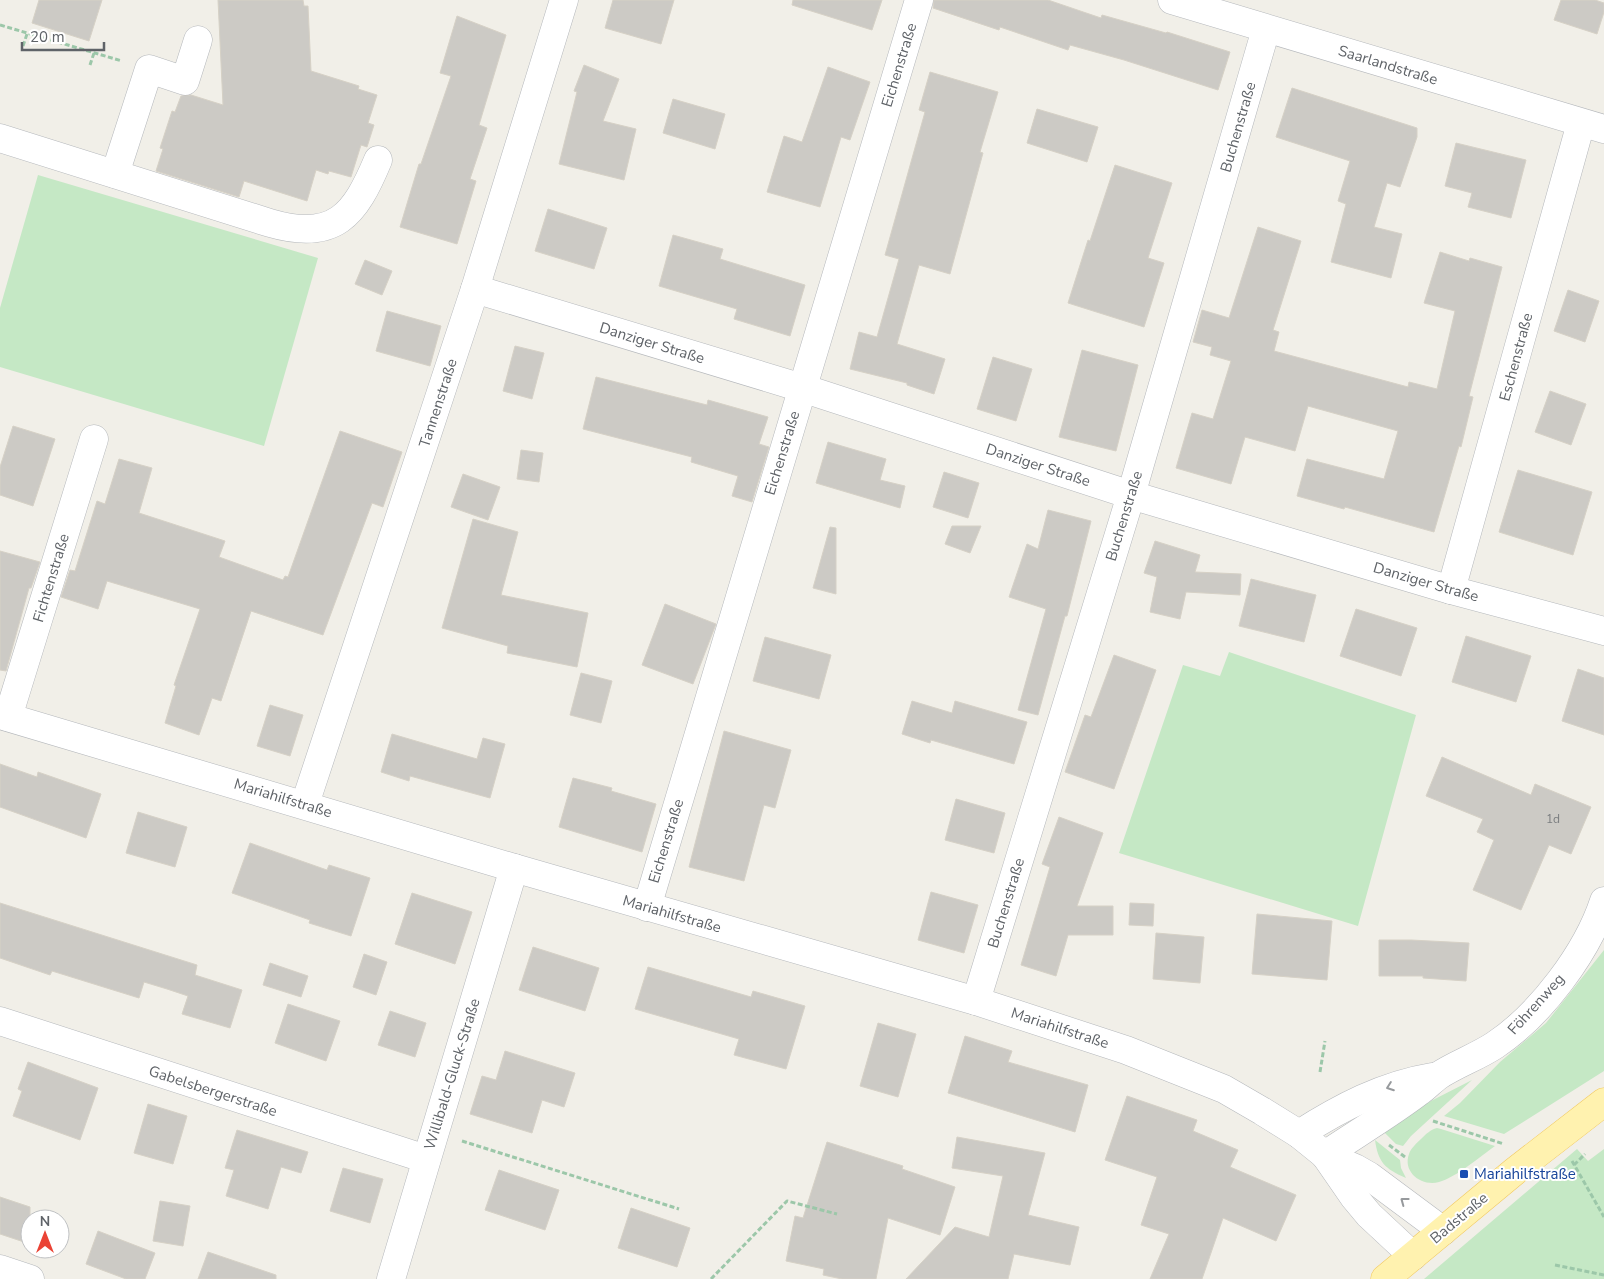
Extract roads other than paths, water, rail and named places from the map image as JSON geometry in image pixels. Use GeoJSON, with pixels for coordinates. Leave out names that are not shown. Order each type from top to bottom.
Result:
{"type":"FeatureCollection","features":[{"type":"Feature","properties":{"kind":"main road","name":"Badstraße"},"geometry":{"type":"LineString","coordinates":[[1386,1279],[1545,1147],[1604,1102]]}},
{"type":"Feature","properties":{"kind":"street","name":"Tannenstraße"},"geometry":{"type":"LineString","coordinates":[[305,804],[475,289],[564,0]]}},
{"type":"Feature","properties":{"kind":"street","name":"Eichenstraße"},"geometry":{"type":"LineString","coordinates":[[647,906],[919,0]]}},
{"type":"Feature","properties":{"kind":"street","name":"Saarlandstraße"},"geometry":{"type":"LineString","coordinates":[[1172,0],[1592,126]]}},
{"type":"Feature","properties":{"kind":"street","name":"Buchenstraße"},"geometry":{"type":"LineString","coordinates":[[976,1001],[1131,495],[1266,29]]}},
{"type":"Feature","properties":{"kind":"street"},"geometry":{"type":"LineString","coordinates":[[115,174],[149,70],[185,81],[198,40]]}},
{"type":"Feature","properties":{"kind":"street","name":"Eschenstraße"},"geometry":{"type":"LineString","coordinates":[[1451,590],[1592,126]]}},
{"type":"Feature","properties":{"kind":"street"},"geometry":{"type":"LineString","coordinates":[[0,138],[290,229],[311,230],[334,223],[346,215],[360,200],[378,160]]}},
{"type":"Feature","properties":{"kind":"street","name":"Danziger Straße"},"geometry":{"type":"LineString","coordinates":[[475,289],[802,388],[1131,495],[1451,590],[1604,632]]}},
{"type":"Feature","properties":{"kind":"street","name":"Fichtenstraße"},"geometry":{"type":"LineString","coordinates":[[4,716],[94,439]]}},
{"type":"Feature","properties":{"kind":"street","name":"Mariahilfstraße"},"geometry":{"type":"LineString","coordinates":[[4,716],[305,804],[514,868],[976,1001],[1126,1050],[1224,1089],[1299,1134],[1325,1155],[1369,1176],[1443,1231]]}},
{"type":"Feature","properties":{"kind":"street","name":"Willibald-Gluck-Straße"},"geometry":{"type":"LineString","coordinates":[[391,1279],[514,868]]}},
{"type":"Feature","properties":{"kind":"street","name":"Föhrenweg"},"geometry":{"type":"LineString","coordinates":[[1325,1155],[1421,1091],[1437,1077],[1508,1036],[1533,1012],[1578,957],[1591,933],[1604,901]]}},
{"type":"Feature","properties":{"kind":"street","name":"Gabelsbergerstraße"},"geometry":{"type":"LineString","coordinates":[[0,1021],[426,1159]]}},
{"type":"Feature","properties":{"kind":"street","name":"Föhrenweg"},"geometry":{"type":"LineString","coordinates":[[1299,1134],[1321,1120],[1372,1094],[1405,1082],[1437,1077]]}},
{"type":"Feature","properties":{"kind":"street","name":"Mariahilfstraße"},"geometry":{"type":"LineString","coordinates":[[1325,1155],[1369,1215],[1413,1256]]}},
{"type":"Feature","properties":{"kind":"street"},"geometry":{"type":"LineString","coordinates":[[0,1269],[30,1279]]}},
{"type":"Feature","properties":{"kind":"place","name":"Mariahilfstraße"},"geometry":{"type":"Point","coordinates":[1464,1174]}}]}
